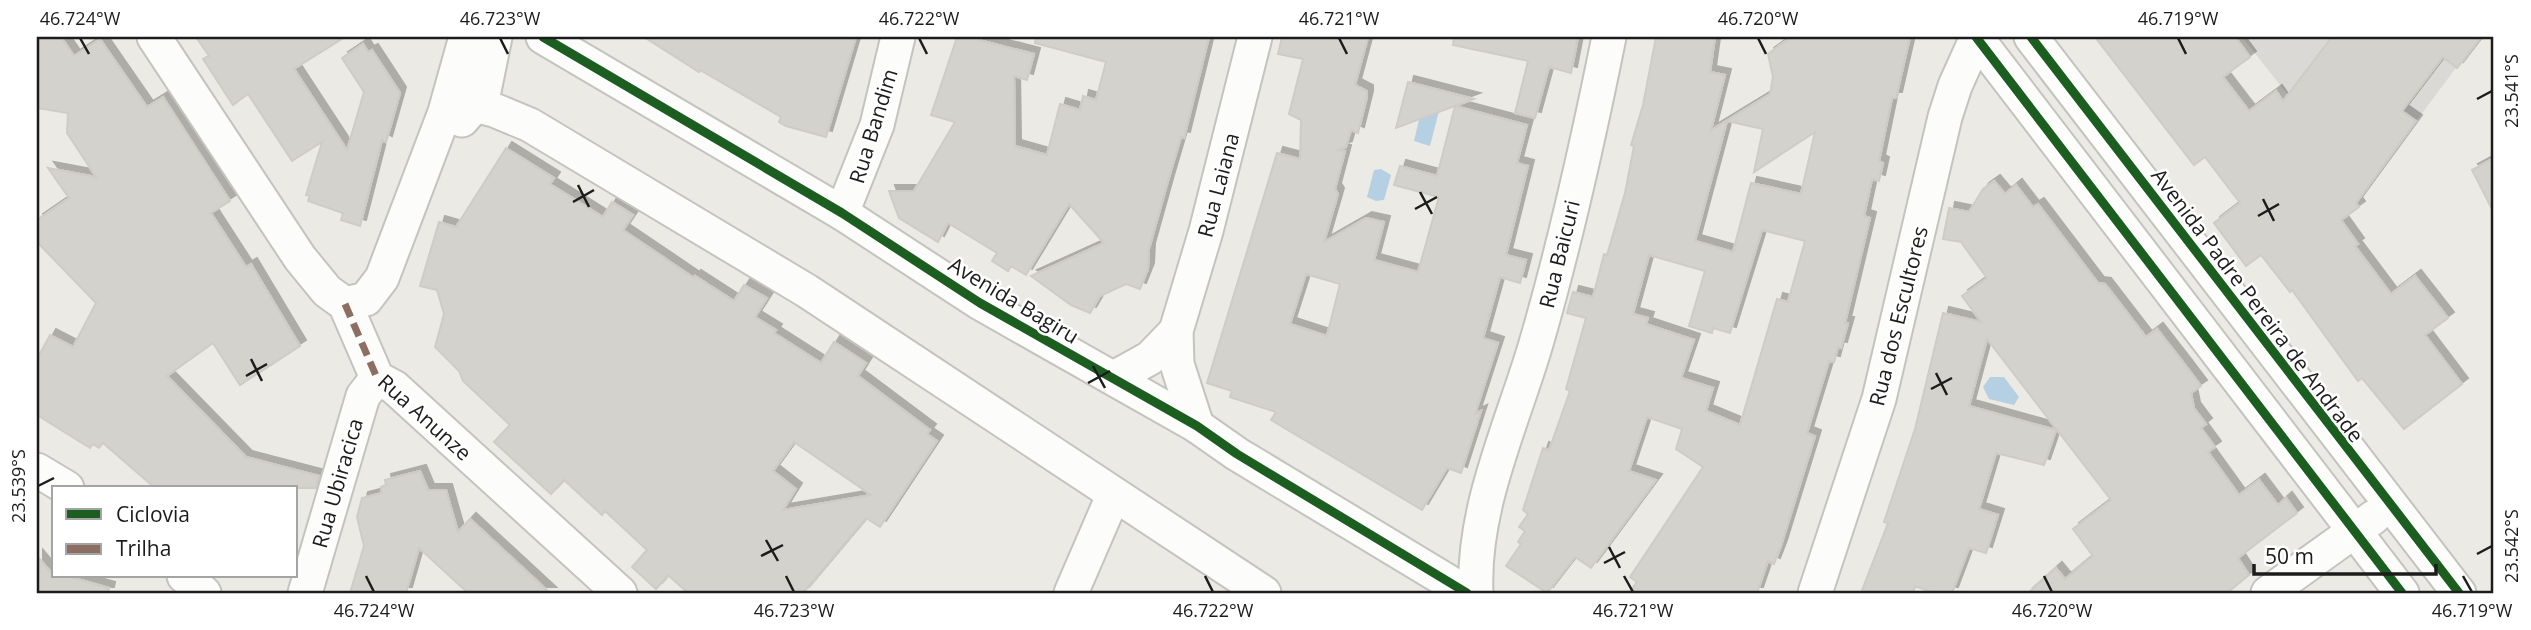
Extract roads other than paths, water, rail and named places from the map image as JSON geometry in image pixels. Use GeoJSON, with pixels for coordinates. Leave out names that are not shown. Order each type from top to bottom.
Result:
{"type":"FeatureCollection","features":[{"type":"Feature","properties":{"kind":"street","name":"Rua Anunze"},"geometry":{"type":"LineString","coordinates":[[154,37],[300,258],[327,291],[345,304],[377,378],[394,387],[620,593]]}},
{"type":"Feature","properties":{"kind":"street"},"geometry":{"type":"LineString","coordinates":[[345,304],[366,299],[382,278],[423,172],[462,102],[466,37]]}},
{"type":"Feature","properties":{"kind":"street"},"geometry":{"type":"LineString","coordinates":[[462,102],[483,96],[495,37]]}},
{"type":"Feature","properties":{"kind":"street","name":"Avenida Bagiru"},"geometry":{"type":"LineString","coordinates":[[543,37],[842,214],[980,303],[1197,426],[1447,588]]}},
{"type":"Feature","properties":{"kind":"street","name":"Rua Bandim"},"geometry":{"type":"LineString","coordinates":[[842,214],[877,125],[898,37]]}},
{"type":"Feature","properties":{"kind":"street","name":"Rua Laiana"},"geometry":{"type":"LineString","coordinates":[[1197,426],[1177,364],[1176,331],[1219,180],[1255,37]]}},
{"type":"Feature","properties":{"kind":"street","name":"Rua Baicuri"},"geometry":{"type":"LineString","coordinates":[[1447,588],[1496,467],[1529,367],[1555,270],[1609,37]]}},
{"type":"Feature","properties":{"kind":"street"},"geometry":{"type":"LineString","coordinates":[[1977,37],[2402,593]]}},
{"type":"Feature","properties":{"kind":"street","name":"Rua dos Escultores"},"geometry":{"type":"LineString","coordinates":[[1815,593],[1879,399],[1948,107],[1977,37]]}},
{"type":"Feature","properties":{"kind":"street","name":"Avenida Padre Pereira de Andrade"},"geometry":{"type":"LineString","coordinates":[[2031,37],[2459,593]]}},
{"type":"Feature","properties":{"kind":"street"},"geometry":{"type":"LineString","coordinates":[[462,102],[530,125],[807,291],[1113,496],[1264,593]]}},
{"type":"Feature","properties":{"kind":"street","name":"Rua Laiana"},"geometry":{"type":"LineString","coordinates":[[1114,378],[1150,358],[1176,331]]}},
{"type":"Feature","properties":{"kind":"street","name":"Rua Ubiracica"},"geometry":{"type":"LineString","coordinates":[[305,593],[363,396],[377,378]]}},
{"type":"Feature","properties":{"kind":"street","name":"Rua Baicuri"},"geometry":{"type":"LineString","coordinates":[[1476,593],[1475,556],[1496,467]]}},
{"type":"Feature","properties":{"kind":"street"},"geometry":{"type":"LineString","coordinates":[[37,470],[64,486]]}},
{"type":"Feature","properties":{"kind":"street"},"geometry":{"type":"LineString","coordinates":[[1071,593],[1113,496]]}},
{"type":"Feature","properties":{"kind":"street"},"geometry":{"type":"LineString","coordinates":[[2268,593],[2389,505]]}},
{"type":"Feature","properties":{"kind":"street"},"geometry":{"type":"LineString","coordinates":[[186,578],[204,593]]}},
{"type":"Feature","properties":{"kind":"water"},"geometry":{"type":"Polygon","coordinates":[[[1422,107],[1439,111],[1430,146],[1414,141],[1422,107]]]}},
{"type":"Feature","properties":{"kind":"water"},"geometry":{"type":"Polygon","coordinates":[[[1381,169],[1391,175],[1384,200],[1376,201],[1367,197],[1374,170],[1381,169]]]}},
{"type":"Feature","properties":{"kind":"water"},"geometry":{"type":"Polygon","coordinates":[[[1990,377],[2004,377],[2019,397],[2014,405],[1989,399],[1983,387],[1990,377]]]}}]}
